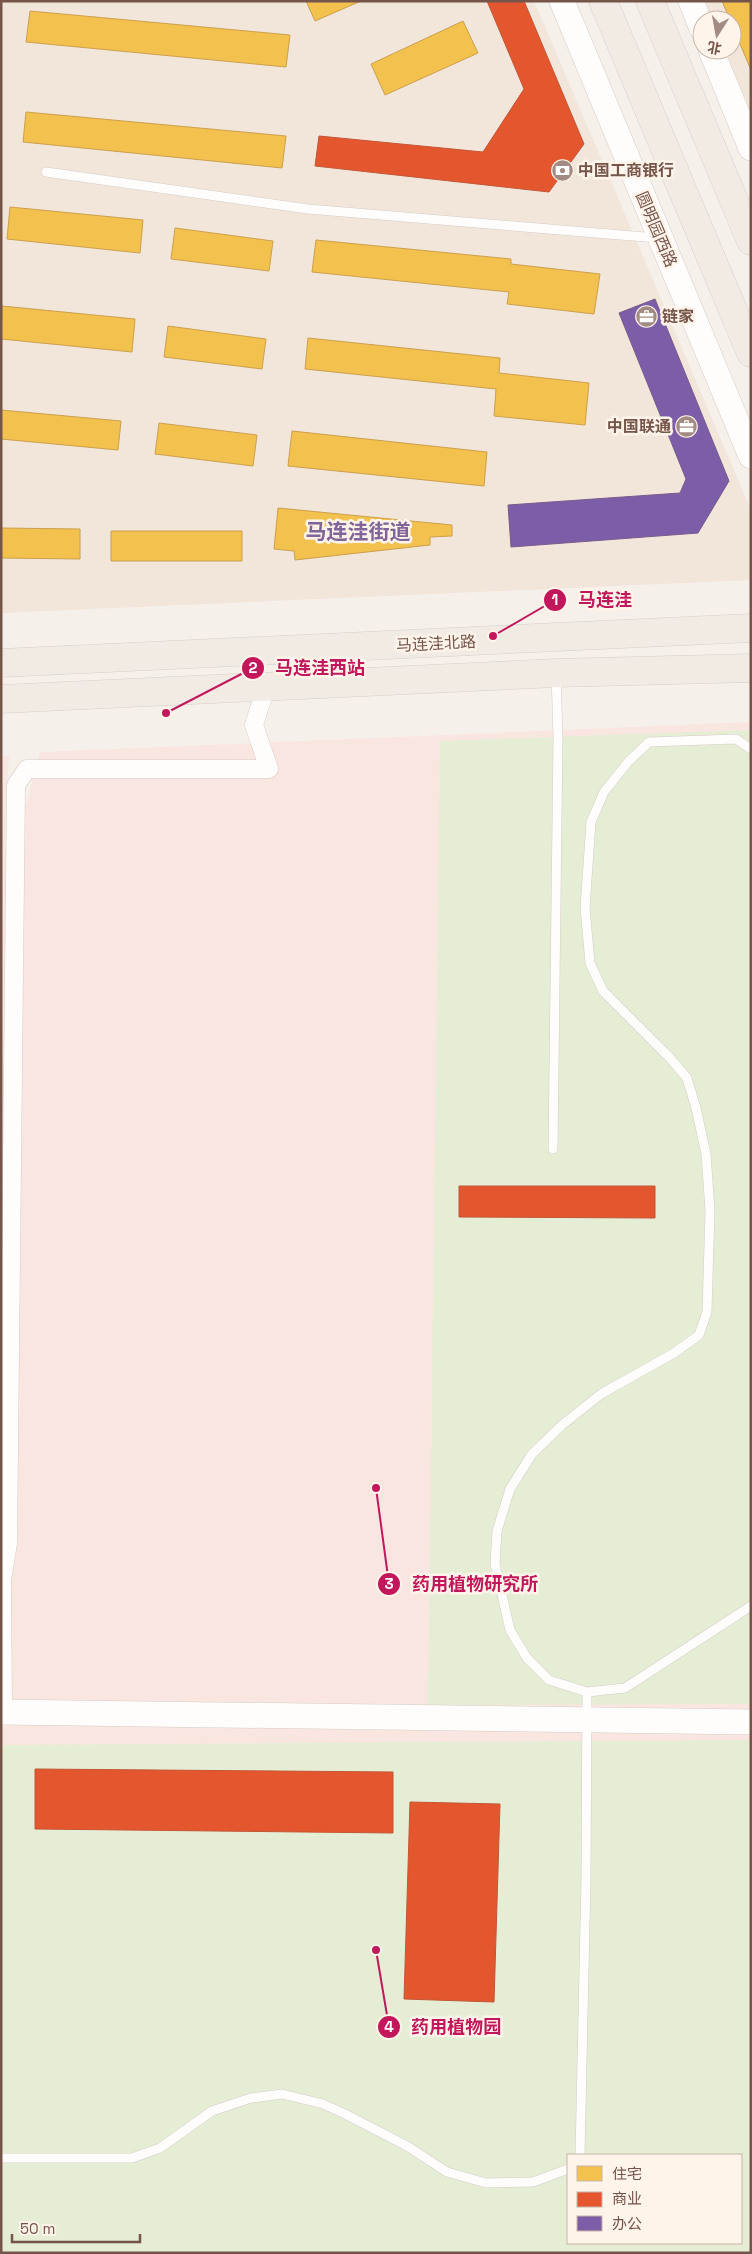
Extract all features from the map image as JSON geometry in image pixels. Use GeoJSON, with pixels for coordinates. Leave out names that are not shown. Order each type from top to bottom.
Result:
{"type":"FeatureCollection","features":[{"type":"Feature","properties":{"kind":"main road"},"geometry":{"type":"LineString","coordinates":[[602,1],[751,353]]}},
{"type":"Feature","properties":{"kind":"main road"},"geometry":{"type":"LineString","coordinates":[[650,1],[751,241]]}},
{"type":"Feature","properties":{"kind":"main road","name":"马连洼北路"},"geometry":{"type":"LineString","coordinates":[[1,663],[751,628]]}},
{"type":"Feature","properties":{"kind":"main road"},"geometry":{"type":"LineString","coordinates":[[1,699],[556,673],[751,668]]}},
{"type":"Feature","properties":{"kind":"street","name":"圆明园西路"},"geometry":{"type":"LineString","coordinates":[[562,1],[751,456]]}},
{"type":"Feature","properties":{"kind":"street"},"geometry":{"type":"LineString","coordinates":[[715,60],[751,148]]}},
{"type":"Feature","properties":{"kind":"street"},"geometry":{"type":"LineString","coordinates":[[266,687],[254,725],[268,769],[27,769],[16,785],[7,930],[8,1543],[2,1580],[2,1712],[751,1722]]}},
{"type":"Feature","properties":{"kind":"lane"},"geometry":{"type":"LineString","coordinates":[[46,172],[308,209],[661,239]]}},
{"type":"Feature","properties":{"kind":"lane"},"geometry":{"type":"LineString","coordinates":[[553,1149],[558,737],[556,673]]}},
{"type":"Feature","properties":{"kind":"lane"},"geometry":{"type":"LineString","coordinates":[[751,749],[736,739],[649,742],[628,762],[604,792],[592,822],[585,908],[590,962],[603,991],[669,1057],[687,1078],[696,1108],[706,1154],[710,1210],[707,1312],[699,1335],[674,1353],[601,1394],[562,1425],[532,1454],[510,1489],[497,1531],[496,1564],[510,1630],[527,1658],[549,1680],[587,1692],[624,1688],[751,1606]]}},
{"type":"Feature","properties":{"kind":"lane"},"geometry":{"type":"LineString","coordinates":[[580,2154],[586,1878],[587,1692]]}},
{"type":"Feature","properties":{"kind":"lane"},"geometry":{"type":"LineString","coordinates":[[1,2158],[132,2158],[160,2148],[212,2111],[251,2098],[282,2094],[323,2104],[407,2146],[447,2172],[486,2183],[534,2182],[567,2169]]}},
{"type":"Feature","properties":{"kind":"shaded area"},"geometry":{"type":"Polygon","coordinates":[[[1,1],[534,1],[751,510],[751,580],[1,613],[1,1]]]}},
{"type":"Feature","properties":{"kind":"shaded area"},"geometry":{"type":"Polygon","coordinates":[[[705,1],[751,1],[751,114],[729,60],[742,60],[742,10],[709,10],[705,1]]]}},
{"type":"Feature","properties":{"kind":"shaded area"},"geometry":{"type":"Polygon","coordinates":[[[751,722],[751,2253],[1,2253],[1,756],[9,756],[5,821],[22,821],[40,752],[751,722]]]}},
{"type":"Feature","properties":{"kind":"green space"},"geometry":{"type":"Polygon","coordinates":[[[751,730],[751,1704],[428,1705],[440,741],[751,730]]]}},
{"type":"Feature","properties":{"kind":"green space"},"geometry":{"type":"Polygon","coordinates":[[[751,1740],[751,2253],[1,2253],[1,1745],[751,1740]]]}},
{"type":"Feature","properties":{"kind":"building: 住宅"},"geometry":{"type":"Polygon","coordinates":[[[306,1],[361,1],[315,21],[306,1]]]}},
{"type":"Feature","properties":{"kind":"building: 住宅"},"geometry":{"type":"Polygon","coordinates":[[[722,1],[751,1],[751,70],[742,49],[742,10],[726,10],[722,1]]]}},
{"type":"Feature","properties":{"kind":"building: 住宅"},"geometry":{"type":"Polygon","coordinates":[[[30,11],[290,35],[286,67],[26,42],[30,11]]]}},
{"type":"Feature","properties":{"kind":"building: 住宅"},"geometry":{"type":"Polygon","coordinates":[[[463,21],[478,53],[385,95],[371,64],[463,21]]]}},
{"type":"Feature","properties":{"kind":"building: 住宅"},"geometry":{"type":"Polygon","coordinates":[[[26,112],[286,136],[282,168],[23,142],[26,112]]]}},
{"type":"Feature","properties":{"kind":"building: 住宅"},"geometry":{"type":"Polygon","coordinates":[[[10,207],[143,220],[140,253],[7,239],[10,207]]]}},
{"type":"Feature","properties":{"kind":"building: 住宅"},"geometry":{"type":"Polygon","coordinates":[[[175,228],[273,241],[269,271],[171,259],[175,228]]]}},
{"type":"Feature","properties":{"kind":"building: 住宅"},"geometry":{"type":"Polygon","coordinates":[[[316,240],[511,259],[511,264],[600,274],[594,314],[507,304],[509,292],[312,272],[316,240]]]}},
{"type":"Feature","properties":{"kind":"building: 住宅"},"geometry":{"type":"Polygon","coordinates":[[[2,306],[135,319],[132,352],[1,339],[2,306]]]}},
{"type":"Feature","properties":{"kind":"building: 住宅"},"geometry":{"type":"Polygon","coordinates":[[[168,326],[266,339],[262,369],[164,357],[168,326]]]}},
{"type":"Feature","properties":{"kind":"building: 住宅"},"geometry":{"type":"Polygon","coordinates":[[[308,338],[500,358],[499,373],[589,383],[585,425],[494,416],[496,389],[305,369],[308,338]]]}},
{"type":"Feature","properties":{"kind":"building: 住宅"},"geometry":{"type":"Polygon","coordinates":[[[1,410],[121,421],[118,450],[1,439],[1,410]]]}},
{"type":"Feature","properties":{"kind":"building: 住宅"},"geometry":{"type":"Polygon","coordinates":[[[159,423],[257,435],[253,466],[155,454],[159,423]]]}},
{"type":"Feature","properties":{"kind":"building: 住宅"},"geometry":{"type":"Polygon","coordinates":[[[292,431],[487,452],[484,486],[288,466],[292,431]]]}},
{"type":"Feature","properties":{"kind":"building: 住宅"},"geometry":{"type":"Polygon","coordinates":[[[278,508],[452,525],[452,536],[430,537],[430,545],[295,560],[294,551],[274,549],[278,508]]]}},
{"type":"Feature","properties":{"kind":"building: 住宅"},"geometry":{"type":"Polygon","coordinates":[[[1,528],[80,529],[80,559],[1,558],[1,528]]]}},
{"type":"Feature","properties":{"kind":"building: 住宅"},"geometry":{"type":"Polygon","coordinates":[[[111,531],[242,531],[242,561],[111,561],[111,531]]]}},
{"type":"Feature","properties":{"kind":"building: 商业"},"geometry":{"type":"Polygon","coordinates":[[[487,1],[524,1],[584,144],[549,192],[315,166],[319,136],[483,152],[524,89],[487,1]]]}},
{"type":"Feature","properties":{"kind":"building: 商业"},"geometry":{"type":"Polygon","coordinates":[[[459,1186],[655,1186],[655,1218],[459,1217],[459,1186]]]}},
{"type":"Feature","properties":{"kind":"building: 商业"},"geometry":{"type":"Polygon","coordinates":[[[35,1769],[393,1772],[393,1833],[35,1829],[35,1769]]]}},
{"type":"Feature","properties":{"kind":"building: 商业"},"geometry":{"type":"Polygon","coordinates":[[[410,1802],[500,1804],[494,2002],[404,1999],[410,1802]]]}},
{"type":"Feature","properties":{"kind":"building: 办公"},"geometry":{"type":"Polygon","coordinates":[[[655,299],[729,481],[698,533],[511,547],[508,505],[680,493],[686,479],[619,313],[655,299]]]}},
{"type":"Feature","properties":{"kind":"place","name":"中国工商银行"},"geometry":{"type":"Point","coordinates":[562,170]}},
{"type":"Feature","properties":{"kind":"place","name":"链家"},"geometry":{"type":"Point","coordinates":[646,316]}},
{"type":"Feature","properties":{"kind":"place","name":"中国联通"},"geometry":{"type":"Point","coordinates":[687,426]}},
{"type":"Feature","properties":{"kind":"place","name":"马连洼"},"geometry":{"type":"Point","coordinates":[493,636]}},
{"type":"Feature","properties":{"kind":"place","name":"马连洼西站"},"geometry":{"type":"Point","coordinates":[166,713]}},
{"type":"Feature","properties":{"kind":"place","name":"药用植物研究所"},"geometry":{"type":"Point","coordinates":[376,1488]}},
{"type":"Feature","properties":{"kind":"place","name":"药用植物园"},"geometry":{"type":"Point","coordinates":[376,1950]}},
{"type":"Feature","properties":{"kind":"district","name":"马连洼街道"},"geometry":{"type":"Point","coordinates":[358,532]}}]}
